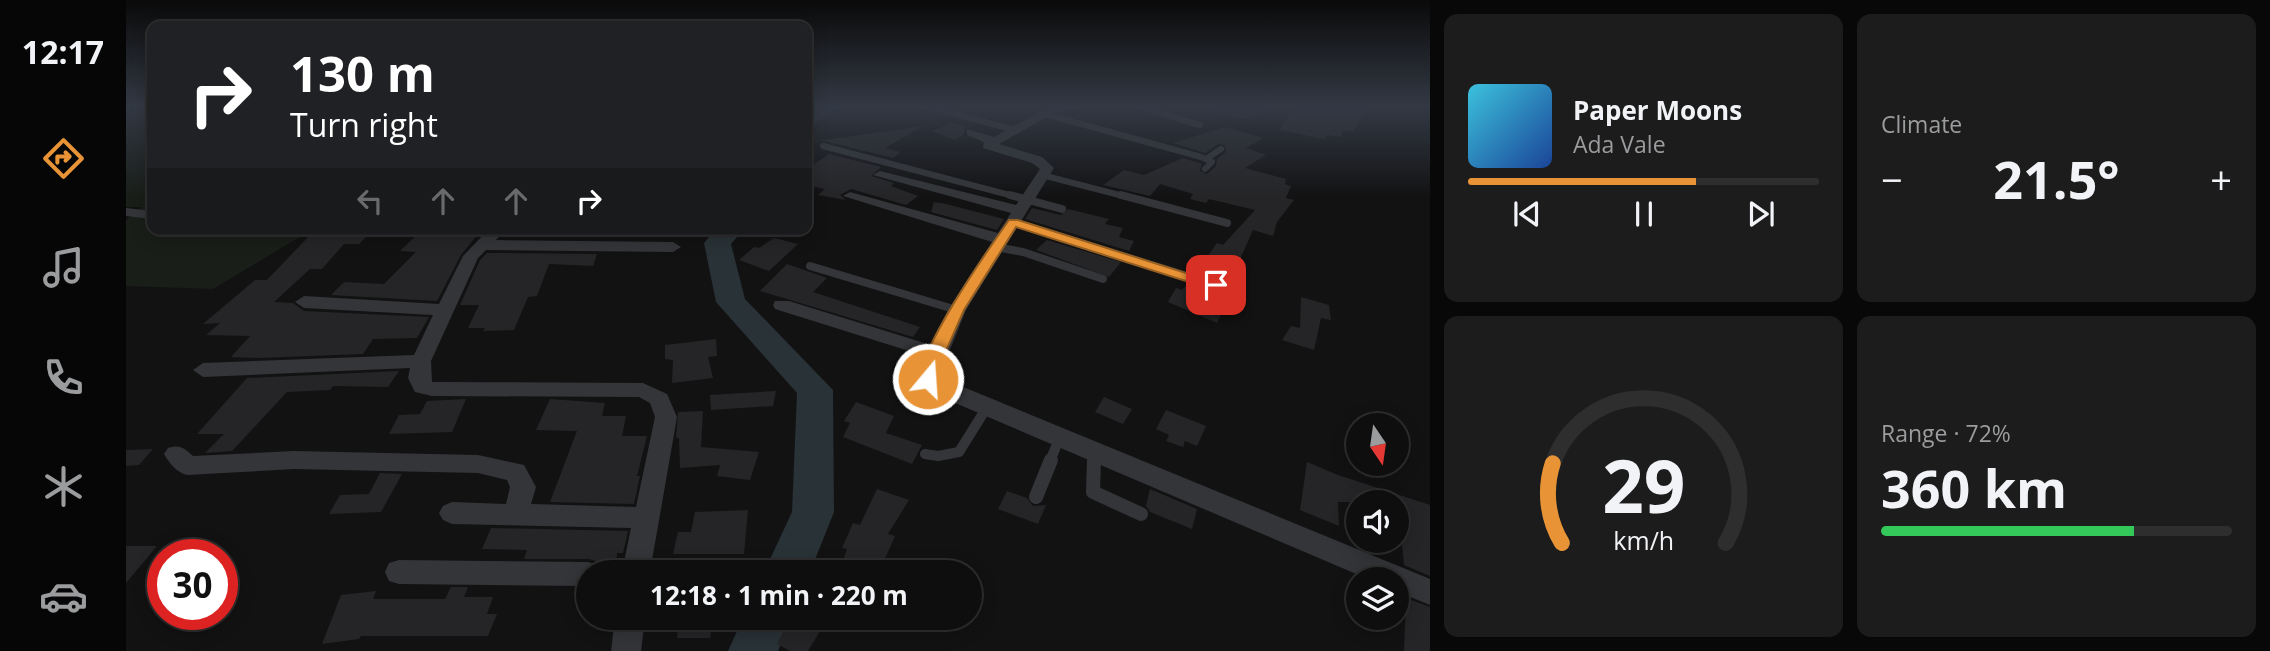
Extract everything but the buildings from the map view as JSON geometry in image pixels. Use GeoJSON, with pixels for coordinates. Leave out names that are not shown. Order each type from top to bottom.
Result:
{"type":"FeatureCollection","features":[{"type":"Feature","properties":{"kind":"street"},"geometry":{"type":"LineString","coordinates":[[982,136],[993,141]]}},
{"type":"Feature","properties":{"kind":"street"},"geometry":{"type":"LineString","coordinates":[[1002,136],[988,145],[1044,163],[1047,168],[957,310],[936,353],[928,379],[935,386],[1430,592]]}},
{"type":"Feature","properties":{"kind":"street"},"geometry":{"type":"LineString","coordinates":[[880,175],[1019,210]]}},
{"type":"Feature","properties":{"kind":"street"},"geometry":{"type":"LineString","coordinates":[[850,195],[999,243]]}},
{"type":"Feature","properties":{"kind":"street"},"geometry":{"type":"LineString","coordinates":[[492,235],[471,256],[421,361],[419,378],[423,387],[643,390],[659,399],[666,417],[639,560]]}},
{"type":"Feature","properties":{"kind":"street"},"geometry":{"type":"LineString","coordinates":[[480,246],[673,247]]}},
{"type":"Feature","properties":{"kind":"street"},"geometry":{"type":"LineString","coordinates":[[303,302],[445,310]]}},
{"type":"Feature","properties":{"kind":"street"},"geometry":{"type":"LineString","coordinates":[[782,305],[936,353]]}},
{"type":"Feature","properties":{"kind":"street"},"geometry":{"type":"LineString","coordinates":[[203,370],[421,361]]}},
{"type":"Feature","properties":{"kind":"street"},"geometry":{"type":"LineString","coordinates":[[176,454],[187,466],[294,460],[478,464],[515,472],[523,487],[516,514]]}},
{"type":"Feature","properties":{"kind":"street"},"geometry":{"type":"LineString","coordinates":[[452,513],[648,518]]}},
{"type":"Feature","properties":{"kind":"street"},"geometry":{"type":"LineString","coordinates":[[398,572],[576,574]]}},
{"type":"Feature","properties":{"kind":"street"},"geometry":{"type":"LineString","coordinates":[[626,651],[629,630]]}},
{"type":"Feature","properties":{"kind":"lane"},"geometry":{"type":"LineString","coordinates":[[1131,136],[1212,162],[1205,169]]}},
{"type":"Feature","properties":{"kind":"lane"},"geometry":{"type":"LineString","coordinates":[[823,146],[1019,210],[1242,293]]}},
{"type":"Feature","properties":{"kind":"lane"},"geometry":{"type":"LineString","coordinates":[[1206,159],[1221,149]]}},
{"type":"Feature","properties":{"kind":"lane"},"geometry":{"type":"LineString","coordinates":[[1042,176],[1227,223]]}},
{"type":"Feature","properties":{"kind":"lane"},"geometry":{"type":"LineString","coordinates":[[1019,210],[1062,209]]}},
{"type":"Feature","properties":{"kind":"lane"},"geometry":{"type":"LineString","coordinates":[[126,212],[147,214]]}},
{"type":"Feature","properties":{"kind":"lane"},"geometry":{"type":"LineString","coordinates":[[999,243],[1103,279]]}},
{"type":"Feature","properties":{"kind":"lane"},"geometry":{"type":"LineString","coordinates":[[810,267],[957,310]]}},
{"type":"Feature","properties":{"kind":"lane"},"geometry":{"type":"LineString","coordinates":[[925,454],[938,456],[959,452],[987,407]]}},
{"type":"Feature","properties":{"kind":"lane"},"geometry":{"type":"LineString","coordinates":[[1036,497],[1060,437]]}},
{"type":"Feature","properties":{"kind":"lane"},"geometry":{"type":"LineString","coordinates":[[1094,452],[1093,492],[1140,514]]}},
{"type":"Feature","properties":{"kind":"shaded area"},"geometry":{"type":"Polygon","coordinates":[[[126,136],[147,136],[147,235],[303,235],[213,289],[126,286],[126,220],[142,207],[126,207],[126,136]]]}},
{"type":"Feature","properties":{"kind":"waterway"},"geometry":{"type":"LineString","coordinates":[[725,235],[717,243],[731,302],[815,390],[813,512],[792,560]]}},
{"type":"Feature","properties":{"kind":"waterway"},"geometry":{"type":"LineString","coordinates":[[753,651],[762,630]]}},
{"type":"Feature","properties":{"kind":"route"},"geometry":{"type":"LineString","coordinates":[[928,379],[936,353],[957,310],[1013,222],[1216,285]]}}]}
